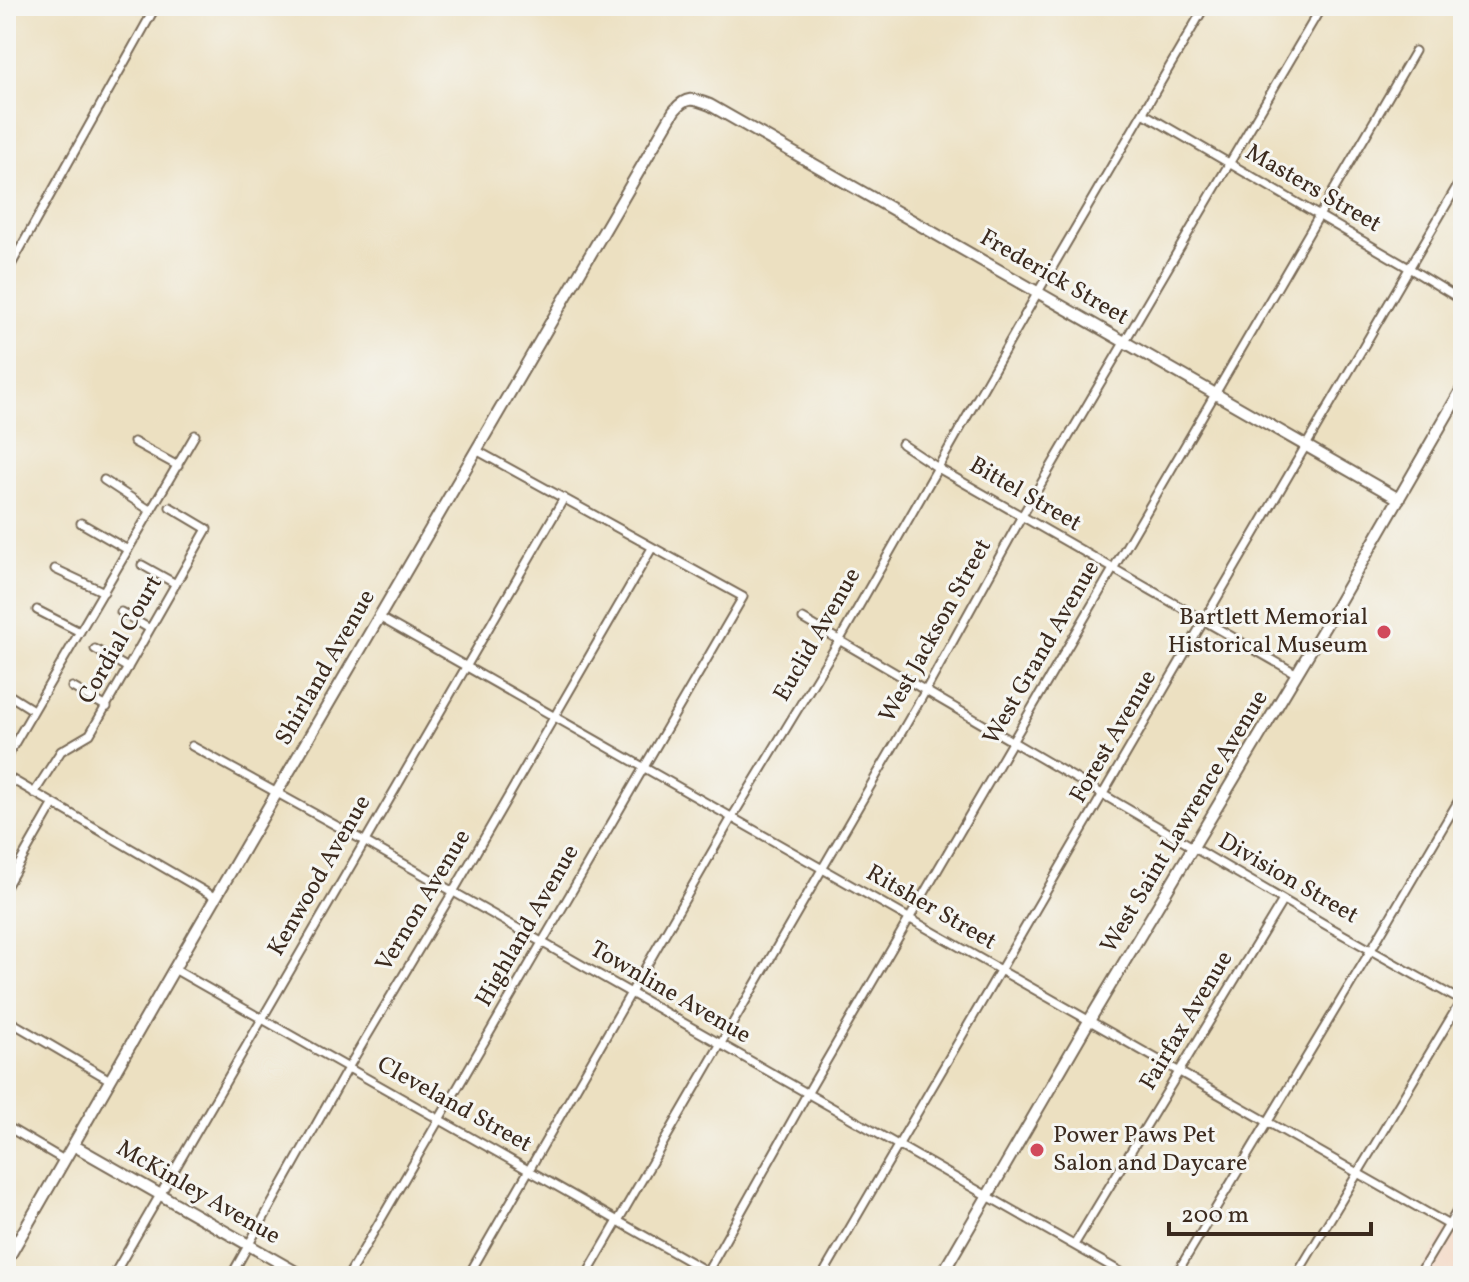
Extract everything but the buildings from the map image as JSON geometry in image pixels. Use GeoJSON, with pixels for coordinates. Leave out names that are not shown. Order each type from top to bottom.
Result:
{"type":"FeatureCollection","features":[{"type":"Feature","properties":{"kind":"street"},"geometry":{"type":"LineString","coordinates":[[6,274],[156,6]]}},
{"type":"Feature","properties":{"kind":"street","name":"West Jackson Street"},"geometry":{"type":"LineString","coordinates":[[586,1276],[926,690],[1022,516],[1322,6]]}},
{"type":"Feature","properties":{"kind":"street","name":"Euclid Avenue"},"geometry":{"type":"LineString","coordinates":[[468,1276],[629,993],[839,641],[1201,13]]}},
{"type":"Feature","properties":{"kind":"street","name":"West Grand Avenue"},"geometry":{"type":"LineString","coordinates":[[709,1275],[807,1094],[1415,51]]}},
{"type":"Feature","properties":{"kind":"street","name":"Frederick Street"},"geometry":{"type":"LineString","coordinates":[[687,99],[710,105],[1399,499]]}},
{"type":"Feature","properties":{"kind":"street","name":"Shirland Avenue"},"geometry":{"type":"LineString","coordinates":[[6,1262],[674,111],[687,99]]}},
{"type":"Feature","properties":{"kind":"street","name":"Masters Street"},"geometry":{"type":"LineString","coordinates":[[1143,113],[1463,301]]}},
{"type":"Feature","properties":{"kind":"street","name":"Forest Avenue"},"geometry":{"type":"LineString","coordinates":[[822,1276],[1463,176]]}},
{"type":"Feature","properties":{"kind":"street","name":"West Saint Lawrence Avenue"},"geometry":{"type":"LineString","coordinates":[[941,1276],[1463,387]]}},
{"type":"Feature","properties":{"kind":"street"},"geometry":{"type":"LineString","coordinates":[[6,758],[195,435]]}},
{"type":"Feature","properties":{"kind":"street"},"geometry":{"type":"LineString","coordinates":[[134,442],[178,466]]}},
{"type":"Feature","properties":{"kind":"street","name":"Bittel Street"},"geometry":{"type":"LineString","coordinates":[[902,444],[938,468],[1297,674]]}},
{"type":"Feature","properties":{"kind":"street"},"geometry":{"type":"LineString","coordinates":[[476,450],[652,548]]}},
{"type":"Feature","properties":{"kind":"street"},"geometry":{"type":"LineString","coordinates":[[104,480],[151,511]]}},
{"type":"Feature","properties":{"kind":"street","name":"Kenwood Avenue"},"geometry":{"type":"LineString","coordinates":[[113,1276],[564,498]]}},
{"type":"Feature","properties":{"kind":"street","name":"Cordial Court"},"geometry":{"type":"LineString","coordinates":[[34,793],[61,751],[90,734],[207,529],[170,507]]}},
{"type":"Feature","properties":{"kind":"street"},"geometry":{"type":"LineString","coordinates":[[81,523],[128,550]]}},
{"type":"Feature","properties":{"kind":"street","name":"Highland Avenue"},"geometry":{"type":"LineString","coordinates":[[348,1276],[743,597],[652,548]]}},
{"type":"Feature","properties":{"kind":"street","name":"Vernon Avenue"},"geometry":{"type":"LineString","coordinates":[[231,1276],[348,1068],[652,548]]}},
{"type":"Feature","properties":{"kind":"street"},"geometry":{"type":"LineString","coordinates":[[142,565],[176,584]]}},
{"type":"Feature","properties":{"kind":"street"},"geometry":{"type":"LineString","coordinates":[[55,569],[104,592]]}},
{"type":"Feature","properties":{"kind":"street"},"geometry":{"type":"LineString","coordinates":[[37,610],[80,632]]}},
{"type":"Feature","properties":{"kind":"street"},"geometry":{"type":"LineString","coordinates":[[121,612],[150,629]]}},
{"type":"Feature","properties":{"kind":"street","name":"Ritsher Street"},"geometry":{"type":"LineString","coordinates":[[379,617],[1463,1233]]}},
{"type":"Feature","properties":{"kind":"street","name":"Division Street"},"geometry":{"type":"LineString","coordinates":[[803,619],[1462,1002]]}},
{"type":"Feature","properties":{"kind":"street"},"geometry":{"type":"LineString","coordinates":[[95,649],[128,668]]}},
{"type":"Feature","properties":{"kind":"street"},"geometry":{"type":"LineString","coordinates":[[72,687],[107,707]]}},
{"type":"Feature","properties":{"kind":"street"},"geometry":{"type":"LineString","coordinates":[[6,693],[33,710]]}},
{"type":"Feature","properties":{"kind":"street","name":"Townline Avenue"},"geometry":{"type":"LineString","coordinates":[[192,746],[1128,1276]]}},
{"type":"Feature","properties":{"kind":"street"},"geometry":{"type":"LineString","coordinates":[[6,776],[216,898]]}},
{"type":"Feature","properties":{"kind":"street"},"geometry":{"type":"LineString","coordinates":[[1175,1276],[1463,793]]}},
{"type":"Feature","properties":{"kind":"street"},"geometry":{"type":"LineString","coordinates":[[6,887],[53,805]]}},
{"type":"Feature","properties":{"kind":"street","name":"Fairfax Avenue"},"geometry":{"type":"LineString","coordinates":[[1074,1245],[1283,900]]}},
{"type":"Feature","properties":{"kind":"street","name":"Cleveland Street"},"geometry":{"type":"LineString","coordinates":[[174,969],[709,1275]]}},
{"type":"Feature","properties":{"kind":"street"},"geometry":{"type":"LineString","coordinates":[[1296,1276],[1462,1002]]}},
{"type":"Feature","properties":{"kind":"street"},"geometry":{"type":"LineString","coordinates":[[6,1019],[110,1080]]}},
{"type":"Feature","properties":{"kind":"street"},"geometry":{"type":"LineString","coordinates":[[6,1126],[64,1160]]}},
{"type":"Feature","properties":{"kind":"street","name":"McKinley Avenue"},"geometry":{"type":"LineString","coordinates":[[73,1145],[303,1276]]}},
{"type":"Feature","properties":{"kind":"street"},"geometry":{"type":"LineString","coordinates":[[1418,1276],[1463,1201]]}},
{"type":"Feature","properties":{"kind":"street"},"geometry":{"type":"LineString","coordinates":[[6,1234],[18,1241]]}},
{"type":"Feature","properties":{"kind":"shaded area"},"geometry":{"type":"Polygon","coordinates":[[[1449,1225],[1463,1233],[1463,1276],[1418,1276],[1449,1225]]]}},
{"type":"Feature","properties":{"kind":"place","name":"Bartlett Memorial Historical Museum"},"geometry":{"type":"Point","coordinates":[1384,632]}},
{"type":"Feature","properties":{"kind":"place","name":"Power Paws Pet Salon and Daycare"},"geometry":{"type":"Point","coordinates":[1037,1150]}}]}
